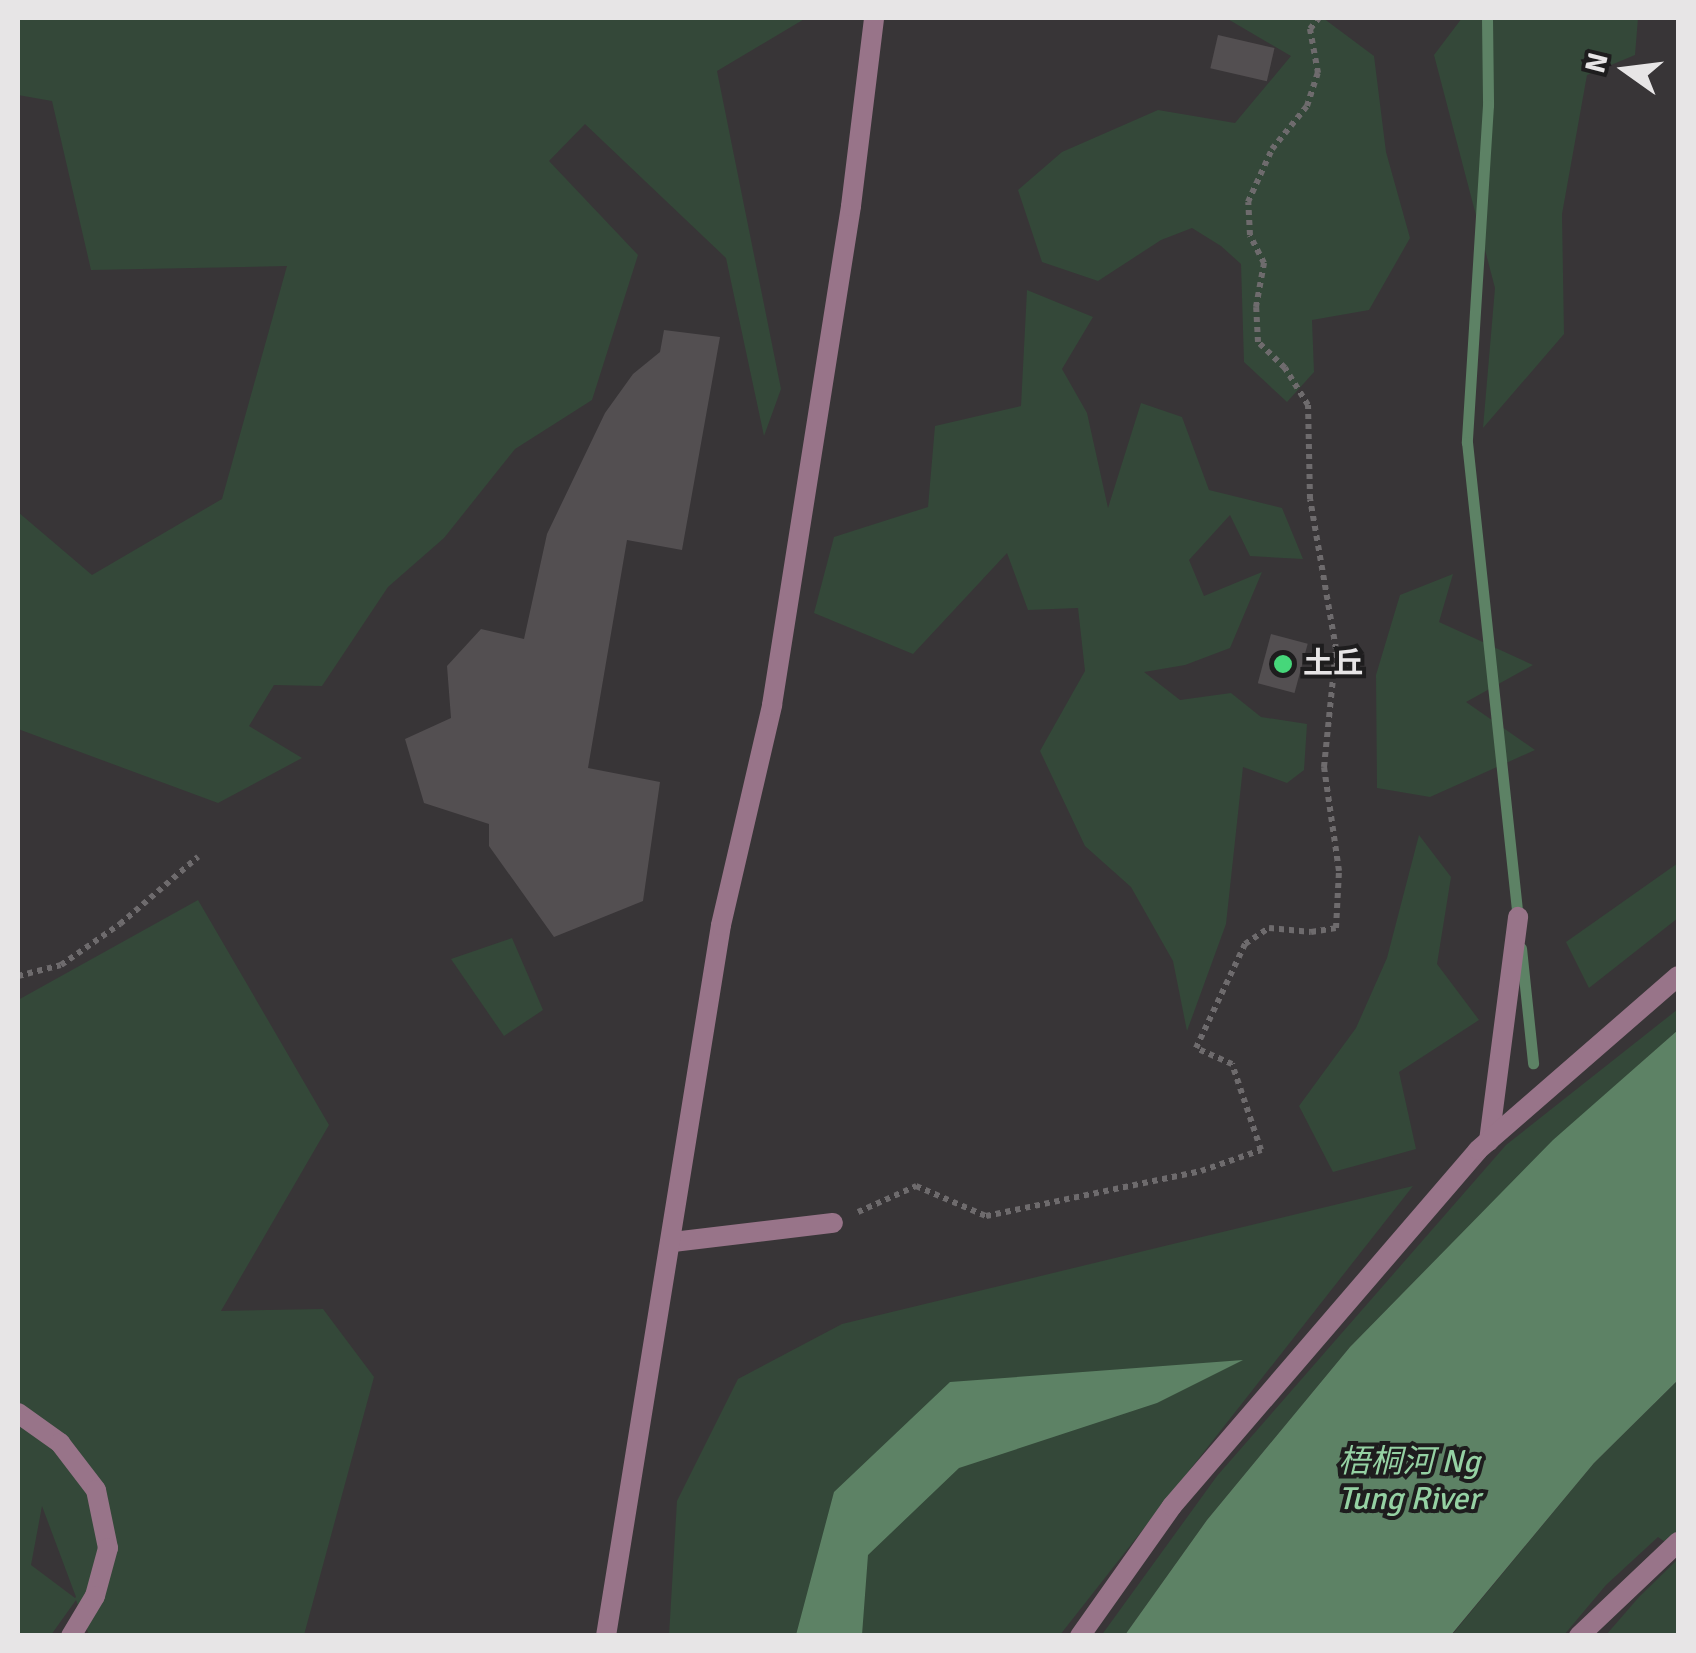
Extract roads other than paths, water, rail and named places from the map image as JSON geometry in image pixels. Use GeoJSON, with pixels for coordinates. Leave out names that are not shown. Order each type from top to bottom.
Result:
{"type":"FeatureCollection","features":[{"type":"Feature","properties":{"kind":"street"},"geometry":{"type":"LineString","coordinates":[[606,1636],[673,1242],[720,925],[772,705],[850,206],[874,18]]}},
{"type":"Feature","properties":{"kind":"street"},"geometry":{"type":"LineString","coordinates":[[1489,1141],[1518,916]]}},
{"type":"Feature","properties":{"kind":"street"},"geometry":{"type":"LineString","coordinates":[[1080,1636],[1172,1506],[1489,1141],[1678,976]]}},
{"type":"Feature","properties":{"kind":"street"},"geometry":{"type":"LineString","coordinates":[[673,1242],[833,1223]]}},
{"type":"Feature","properties":{"kind":"street"},"geometry":{"type":"LineString","coordinates":[[18,1412],[60,1443],[96,1490],[108,1548],[95,1596],[71,1636]]}},
{"type":"Feature","properties":{"kind":"street"},"geometry":{"type":"LineString","coordinates":[[1579,1636],[1678,1542]]}},
{"type":"Feature","properties":{"kind":"water","name":"梧桐河 Ng Tung River"},"geometry":{"type":"Polygon","coordinates":[[[1678,1030],[1678,1380],[1594,1463],[1451,1635],[1125,1635],[1207,1520],[1350,1347],[1553,1140],[1678,1030]]]}},
{"type":"Feature","properties":{"kind":"water"},"geometry":{"type":"Polygon","coordinates":[[[1243,1360],[1157,1403],[959,1468],[868,1555],[862,1635],[796,1635],[834,1492],[950,1382],[1243,1360]]]}},
{"type":"Feature","properties":{"kind":"waterway"},"geometry":{"type":"LineString","coordinates":[[1487,18],[1488,105],[1467,442],[1518,920]]}},
{"type":"Feature","properties":{"kind":"waterway"},"geometry":{"type":"LineString","coordinates":[[1521,948],[1533,1063]]}},
{"type":"Feature","properties":{"kind":"place","name":"土丘"},"geometry":{"type":"Point","coordinates":[1283,664]}}]}
